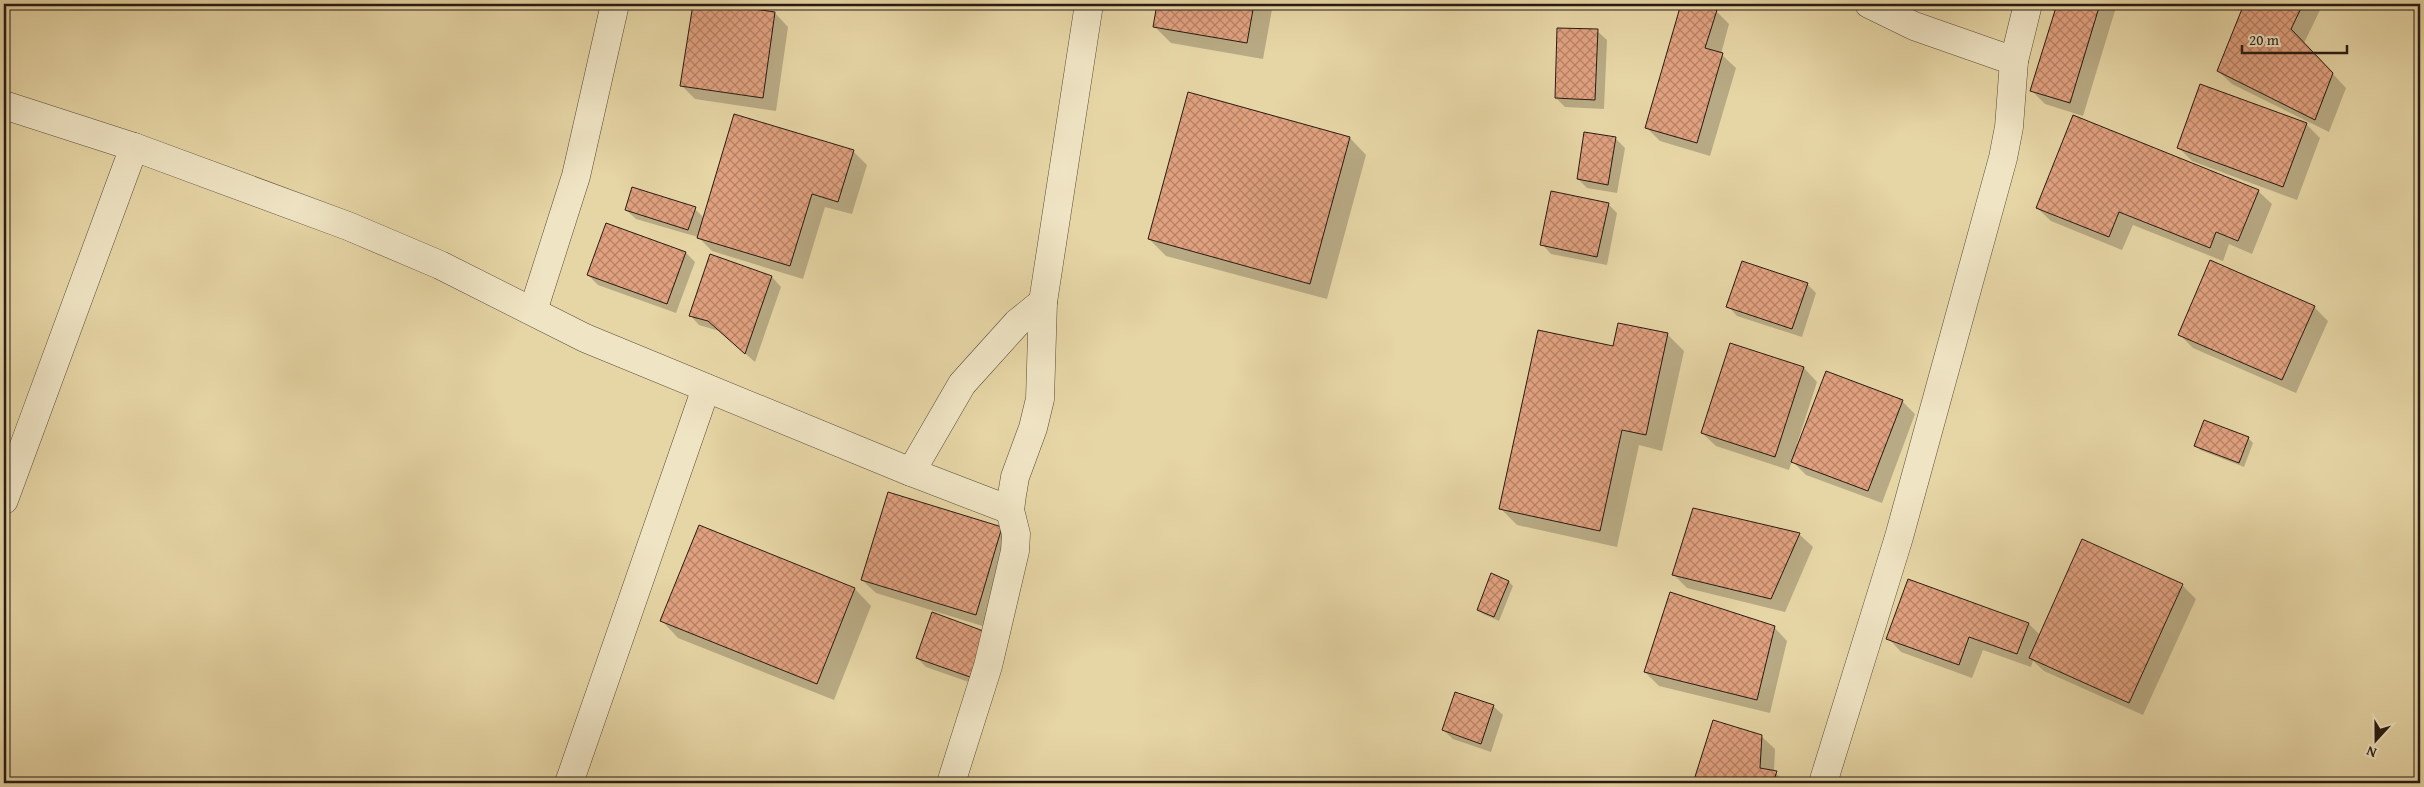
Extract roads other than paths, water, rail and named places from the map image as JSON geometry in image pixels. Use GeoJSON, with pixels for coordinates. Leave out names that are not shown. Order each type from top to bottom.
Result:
{"type":"FeatureCollection","features":[{"type":"Feature","properties":{"kind":"street"},"geometry":{"type":"LineString","coordinates":[[533,311],[576,176],[615,4]]}},
{"type":"Feature","properties":{"kind":"street"},"geometry":{"type":"LineString","coordinates":[[951,783],[988,666],[1015,551],[1016,534],[1010,510],[1015,477],[1033,428],[1040,399],[1043,302],[1089,4]]}},
{"type":"Feature","properties":{"kind":"street"},"geometry":{"type":"LineString","coordinates":[[1869,4],[1914,26],[2014,61]]}},
{"type":"Feature","properties":{"kind":"street"},"geometry":{"type":"LineString","coordinates":[[1823,783],[1899,538],[2003,158],[2009,127],[2014,61],[2028,4]]}},
{"type":"Feature","properties":{"kind":"street"},"geometry":{"type":"LineString","coordinates":[[4,104],[134,147],[357,230],[440,264],[585,338],[911,472],[1010,510]]}},
{"type":"Feature","properties":{"kind":"street"},"geometry":{"type":"LineString","coordinates":[[4,500],[134,147]]}},
{"type":"Feature","properties":{"kind":"street"},"geometry":{"type":"LineString","coordinates":[[911,472],[962,384],[1017,323],[1043,302]]}},
{"type":"Feature","properties":{"kind":"street"},"geometry":{"type":"LineString","coordinates":[[569,783],[706,388]]}}]}
